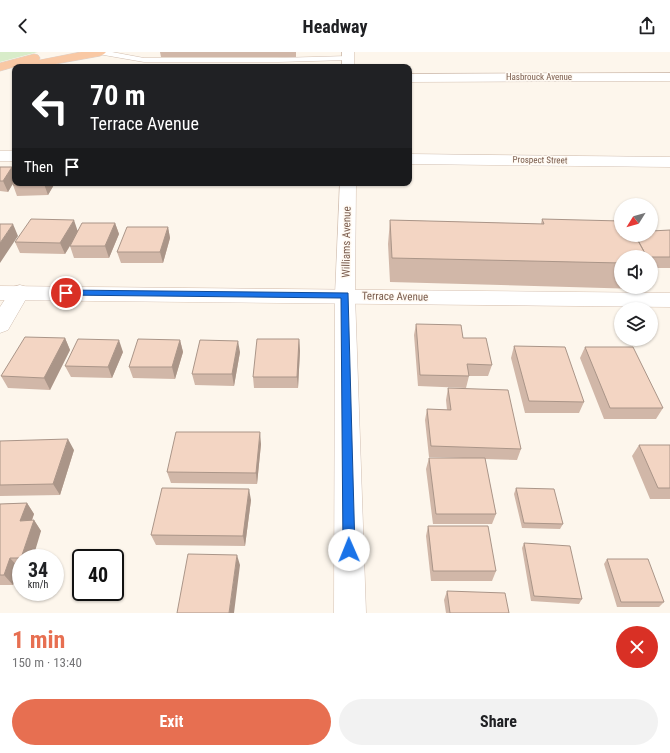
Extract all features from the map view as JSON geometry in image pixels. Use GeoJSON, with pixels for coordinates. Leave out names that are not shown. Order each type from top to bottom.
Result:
{"type":"FeatureCollection","features":[{"type":"Feature","properties":{"kind":"highway"},"geometry":{"type":"LineString","coordinates":[[0,67],[52,52]]}},
{"type":"Feature","properties":{"kind":"highway"},"geometry":{"type":"LineString","coordinates":[[36,64],[99,52]]}},
{"type":"Feature","properties":{"kind":"highway"},"geometry":{"type":"LineString","coordinates":[[0,71],[12,69]]}},
{"type":"Feature","properties":{"kind":"street","name":"Hasbrouck Avenue"},"geometry":{"type":"LineString","coordinates":[[412,78],[670,77]]}},
{"type":"Feature","properties":{"kind":"street"},"geometry":{"type":"LineString","coordinates":[[0,156],[12,156]]}},
{"type":"Feature","properties":{"kind":"street","name":"Prospect Street"},"geometry":{"type":"LineString","coordinates":[[412,159],[670,162]]}},
{"type":"Feature","properties":{"kind":"street","name":"Williams Avenue"},"geometry":{"type":"LineString","coordinates":[[348,186],[345,295],[350,613]]}},
{"type":"Feature","properties":{"kind":"street"},"geometry":{"type":"LineString","coordinates":[[0,325],[10,293]]}},
{"type":"Feature","properties":{"kind":"street","name":"Terrace Avenue"},"geometry":{"type":"LineString","coordinates":[[10,293],[345,295],[670,300]]}},
{"type":"Feature","properties":{"kind":"lane"},"geometry":{"type":"LineString","coordinates":[[99,52],[144,60],[310,56],[348,59]]}},
{"type":"Feature","properties":{"kind":"green space"},"geometry":{"type":"Polygon","coordinates":[[[0,52],[38,52],[0,62],[0,52]]]}},
{"type":"Feature","properties":{"kind":"building"},"geometry":{"type":"Polygon","coordinates":[[[0,167],[12,167],[3,181],[0,181],[0,167]]]}},
{"type":"Feature","properties":{"kind":"building"},"geometry":{"type":"Polygon","coordinates":[[[31,219],[74,220],[60,243],[15,242],[31,219]]]}},
{"type":"Feature","properties":{"kind":"building"},"geometry":{"type":"Polygon","coordinates":[[[542,219],[614,221],[614,242],[639,242],[643,250],[614,250],[614,263],[392,258],[390,220],[544,224],[542,219]]]}},
{"type":"Feature","properties":{"kind":"building"},"geometry":{"type":"Polygon","coordinates":[[[82,223],[115,223],[105,246],[70,246],[82,223]]]}},
{"type":"Feature","properties":{"kind":"building"},"geometry":{"type":"Polygon","coordinates":[[[0,224],[13,224],[0,243],[0,224]]]}},
{"type":"Feature","properties":{"kind":"building"},"geometry":{"type":"Polygon","coordinates":[[[127,227],[168,227],[160,252],[117,252],[127,227]]]}},
{"type":"Feature","properties":{"kind":"building"},"geometry":{"type":"Polygon","coordinates":[[[670,230],[670,257],[658,257],[658,250],[643,250],[639,242],[658,242],[658,231],[670,230]]]}},
{"type":"Feature","properties":{"kind":"building"},"geometry":{"type":"Polygon","coordinates":[[[416,324],[461,325],[463,338],[486,338],[492,365],[467,364],[469,376],[420,375],[416,324]]]}},
{"type":"Feature","properties":{"kind":"building"},"geometry":{"type":"Polygon","coordinates":[[[25,337],[65,338],[44,378],[1,376],[25,337]]]}},
{"type":"Feature","properties":{"kind":"building"},"geometry":{"type":"Polygon","coordinates":[[[78,339],[119,340],[108,367],[65,366],[78,339]]]}},
{"type":"Feature","properties":{"kind":"building"},"geometry":{"type":"Polygon","coordinates":[[[138,339],[180,340],[172,367],[129,367],[138,339]]]}},
{"type":"Feature","properties":{"kind":"building"},"geometry":{"type":"Polygon","coordinates":[[[257,339],[299,339],[297,377],[253,377],[257,339]]]}},
{"type":"Feature","properties":{"kind":"building"},"geometry":{"type":"Polygon","coordinates":[[[200,340],[238,341],[232,374],[192,374],[200,340]]]}},
{"type":"Feature","properties":{"kind":"building"},"geometry":{"type":"Polygon","coordinates":[[[514,346],[565,347],[584,402],[529,401],[514,346]]]}},
{"type":"Feature","properties":{"kind":"building"},"geometry":{"type":"Polygon","coordinates":[[[585,347],[633,347],[663,408],[610,408],[585,347]]]}},
{"type":"Feature","properties":{"kind":"building"},"geometry":{"type":"Polygon","coordinates":[[[448,388],[508,390],[521,449],[431,446],[427,409],[451,410],[448,388]]]}},
{"type":"Feature","properties":{"kind":"building"},"geometry":{"type":"Polygon","coordinates":[[[176,432],[260,432],[256,473],[167,472],[176,432]]]}},
{"type":"Feature","properties":{"kind":"building"},"geometry":{"type":"Polygon","coordinates":[[[68,439],[53,484],[0,485],[0,441],[68,439]]]}},
{"type":"Feature","properties":{"kind":"building"},"geometry":{"type":"Polygon","coordinates":[[[639,445],[670,445],[670,488],[658,488],[639,445]]]}},
{"type":"Feature","properties":{"kind":"building"},"geometry":{"type":"Polygon","coordinates":[[[429,458],[485,458],[496,514],[436,514],[429,458]]]}},
{"type":"Feature","properties":{"kind":"building"},"geometry":{"type":"Polygon","coordinates":[[[162,488],[249,489],[243,536],[151,535],[162,488]]]}},
{"type":"Feature","properties":{"kind":"building"},"geometry":{"type":"Polygon","coordinates":[[[516,488],[554,489],[563,524],[524,523],[516,488]]]}},
{"type":"Feature","properties":{"kind":"building"},"geometry":{"type":"Polygon","coordinates":[[[27,503],[20,521],[34,520],[24,549],[12,549],[12,558],[10,558],[4,575],[0,575],[0,504],[27,503]]]}},
{"type":"Feature","properties":{"kind":"building"},"geometry":{"type":"Polygon","coordinates":[[[428,526],[488,526],[496,571],[433,571],[428,526]]]}},
{"type":"Feature","properties":{"kind":"building"},"geometry":{"type":"Polygon","coordinates":[[[524,543],[570,546],[582,599],[534,596],[524,543]]]}},
{"type":"Feature","properties":{"kind":"building"},"geometry":{"type":"Polygon","coordinates":[[[188,554],[237,555],[229,613],[177,613],[188,554]]]}},
{"type":"Feature","properties":{"kind":"building"},"geometry":{"type":"Polygon","coordinates":[[[607,559],[648,559],[664,602],[621,602],[607,559]]]}},
{"type":"Feature","properties":{"kind":"building"},"geometry":{"type":"Polygon","coordinates":[[[447,591],[505,593],[509,613],[450,613],[447,591]]]}},
{"type":"Feature","properties":{"kind":"route"},"geometry":{"type":"LineString","coordinates":[[66,293],[345,295],[349,550]]}}]}
